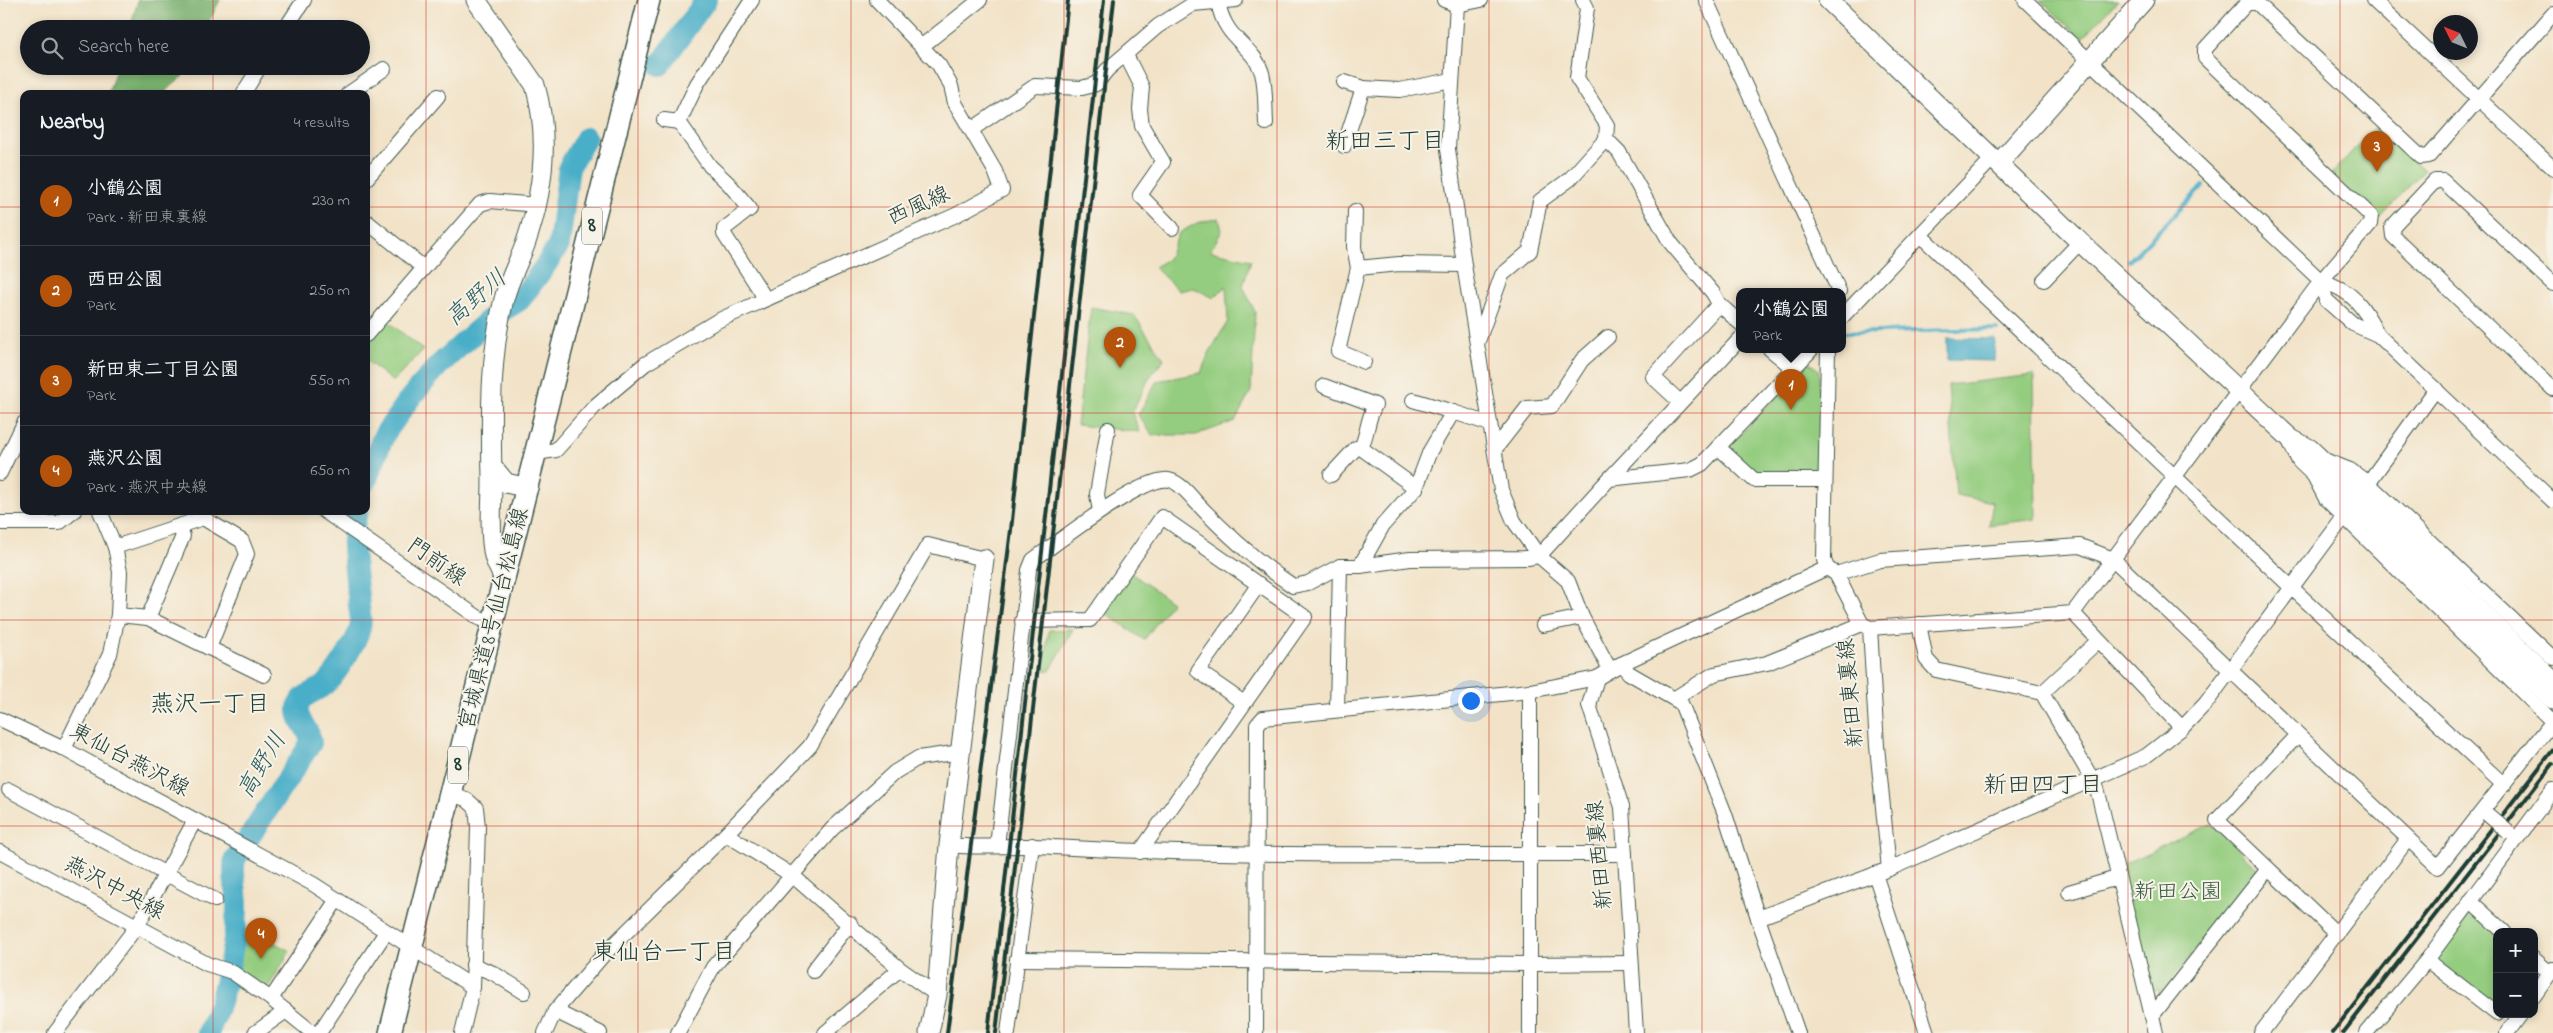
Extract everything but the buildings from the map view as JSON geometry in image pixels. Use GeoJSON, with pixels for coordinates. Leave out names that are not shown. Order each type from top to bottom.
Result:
{"type":"FeatureCollection","features":[{"type":"Feature","properties":{"kind":"main road","name":"宮城県道8号仙台松島線"},"geometry":{"type":"LineString","coordinates":[[390,1033],[649,0]]}},
{"type":"Feature","properties":{"kind":"street"},"geometry":{"type":"LineString","coordinates":[[290,20],[304,0]]}},
{"type":"Feature","properties":{"kind":"street"},"geometry":{"type":"LineString","coordinates":[[476,0],[534,85],[539,100],[542,143],[543,170],[538,205],[505,297],[500,317],[492,373],[490,421],[494,557],[505,580]]}},
{"type":"Feature","properties":{"kind":"street"},"geometry":{"type":"LineString","coordinates":[[680,122],[698,84],[752,0]]}},
{"type":"Feature","properties":{"kind":"street"},"geometry":{"type":"LineString","coordinates":[[877,0],[939,65],[951,86],[955,103],[971,130],[1035,86],[1082,88],[1096,84],[1107,70],[1158,26],[1192,2],[1236,0]]}},
{"type":"Feature","properties":{"kind":"street"},"geometry":{"type":"LineString","coordinates":[[922,46],[980,0]]}},
{"type":"Feature","properties":{"kind":"street"},"geometry":{"type":"LineString","coordinates":[[1444,0],[1457,5],[1481,0]]}},
{"type":"Feature","properties":{"kind":"street"},"geometry":{"type":"LineString","coordinates":[[1478,341],[1502,275],[1530,251],[1540,201],[1570,179],[1606,140],[1607,125],[1577,78],[1587,8],[1583,0]]}},
{"type":"Feature","properties":{"kind":"street"},"geometry":{"type":"LineString","coordinates":[[1706,0],[1838,288]]}},
{"type":"Feature","properties":{"kind":"street"},"geometry":{"type":"LineString","coordinates":[[2025,0],[2321,281],[2326,300],[2353,324],[2378,336],[2553,501]]}},
{"type":"Feature","properties":{"kind":"street"},"geometry":{"type":"LineString","coordinates":[[1846,313],[1996,161],[2090,61],[2144,0]]}},
{"type":"Feature","properties":{"kind":"street"},"geometry":{"type":"LineString","coordinates":[[2373,0],[2479,100],[2490,107],[2553,168]]}},
{"type":"Feature","properties":{"kind":"street"},"geometry":{"type":"LineString","coordinates":[[1830,1],[2080,242],[2291,438],[2301,460],[2350,470],[2368,483],[2553,658]]}},
{"type":"Feature","properties":{"kind":"street"},"geometry":{"type":"LineString","coordinates":[[1218,2],[1224,26],[1255,60],[1262,73],[1266,123]]}},
{"type":"Feature","properties":{"kind":"street"},"geometry":{"type":"LineString","coordinates":[[1675,698],[1714,674],[1767,663],[1866,626],[2073,613],[2321,281],[2370,224],[2370,216],[2205,58],[2205,49],[2248,3],[2257,3],[2421,157],[2429,156],[2553,14]]}},
{"type":"Feature","properties":{"kind":"street"},"geometry":{"type":"LineString","coordinates":[[1457,5],[1448,148],[1464,265],[1501,490],[1514,521],[1538,556],[1568,581],[1582,617],[1615,667],[1629,672],[1681,703],[1725,814],[1758,918],[1798,1033]]}},
{"type":"Feature","properties":{"kind":"street"},"geometry":{"type":"LineString","coordinates":[[1126,55],[1142,87],[1140,108],[1142,126],[1163,162],[1140,195],[1172,228]]}},
{"type":"Feature","properties":{"kind":"street"},"geometry":{"type":"LineString","coordinates":[[354,90],[384,69]]}},
{"type":"Feature","properties":{"kind":"street"},"geometry":{"type":"LineString","coordinates":[[246,90],[255,75]]}},
{"type":"Feature","properties":{"kind":"street"},"geometry":{"type":"LineString","coordinates":[[1344,82],[1363,88],[1399,90],[1452,80]]}},
{"type":"Feature","properties":{"kind":"street"},"geometry":{"type":"LineString","coordinates":[[1344,146],[1363,88]]}},
{"type":"Feature","properties":{"kind":"street"},"geometry":{"type":"LineString","coordinates":[[370,174],[438,96]]}},
{"type":"Feature","properties":{"kind":"street"},"geometry":{"type":"LineString","coordinates":[[664,120],[680,122],[710,166],[729,184],[750,209],[724,229],[724,234],[765,298]]}},
{"type":"Feature","properties":{"kind":"street","name":"西風線"},"geometry":{"type":"LineString","coordinates":[[536,453],[556,450],[595,406],[645,364],[717,320],[956,214],[1002,190],[995,172],[971,130]]}},
{"type":"Feature","properties":{"kind":"street"},"geometry":{"type":"LineString","coordinates":[[1606,140],[1619,152],[1670,242],[1720,304],[1736,319]]}},
{"type":"Feature","properties":{"kind":"street"},"geometry":{"type":"LineString","coordinates":[[2553,284],[2444,181],[2435,181],[2392,227],[2393,236],[2553,389]]}},
{"type":"Feature","properties":{"kind":"street"},"geometry":{"type":"LineString","coordinates":[[370,330],[480,204],[490,201],[538,205]]}},
{"type":"Feature","properties":{"kind":"street"},"geometry":{"type":"LineString","coordinates":[[1355,211],[1354,247],[1358,268],[1338,351],[1364,362]]}},
{"type":"Feature","properties":{"kind":"street"},"geometry":{"type":"LineString","coordinates":[[370,224],[424,268]]}},
{"type":"Feature","properties":{"kind":"street"},"geometry":{"type":"LineString","coordinates":[[1920,236],[2292,588],[2504,785]]}},
{"type":"Feature","properties":{"kind":"street"},"geometry":{"type":"LineString","coordinates":[[2044,280],[2080,242]]}},
{"type":"Feature","properties":{"kind":"street"},"geometry":{"type":"LineString","coordinates":[[1358,268],[1399,264],[1464,265]]}},
{"type":"Feature","properties":{"kind":"street"},"geometry":{"type":"LineString","coordinates":[[1680,402],[1653,377],[1720,304]]}},
{"type":"Feature","properties":{"kind":"street"},"geometry":{"type":"LineString","coordinates":[[1495,449],[1527,408],[1552,406],[1582,360],[1608,337]]}},
{"type":"Feature","properties":{"kind":"street"},"geometry":{"type":"LineString","coordinates":[[997,846],[1029,570],[1033,560],[1100,511],[1157,480],[1175,482],[1220,528],[1272,572],[1294,586],[1308,583],[1340,566],[1360,566],[1410,559],[1529,558],[1538,556],[1736,343]]}},
{"type":"Feature","properties":{"kind":"street"},"geometry":{"type":"LineString","coordinates":[[1775,353],[1793,368]]}},
{"type":"Feature","properties":{"kind":"street"},"geometry":{"type":"LineString","coordinates":[[1609,479],[1690,470],[1702,464],[1808,353]]}},
{"type":"Feature","properties":{"kind":"street","name":"新田東裏線"},"geometry":{"type":"LineString","coordinates":[[1828,353],[1824,560],[1866,626],[1889,869]]}},
{"type":"Feature","properties":{"kind":"street"},"geometry":{"type":"LineString","coordinates":[[1324,386],[1375,405],[1367,419],[1368,434],[1361,448]]}},
{"type":"Feature","properties":{"kind":"street"},"geometry":{"type":"LineString","coordinates":[[2368,483],[2436,389]]}},
{"type":"Feature","properties":{"kind":"street"},"geometry":{"type":"LineString","coordinates":[[1413,400],[1490,424]]}},
{"type":"Feature","properties":{"kind":"street"},"geometry":{"type":"LineString","coordinates":[[1360,566],[1383,525],[1416,488],[1430,451],[1454,412]]}},
{"type":"Feature","properties":{"kind":"street"},"geometry":{"type":"LineString","coordinates":[[1100,511],[1097,494],[1108,428]]}},
{"type":"Feature","properties":{"kind":"street"},"geometry":{"type":"LineString","coordinates":[[0,473],[20,431]]}},
{"type":"Feature","properties":{"kind":"street"},"geometry":{"type":"LineString","coordinates":[[1718,446],[1754,480],[1825,480]]}},
{"type":"Feature","properties":{"kind":"street"},"geometry":{"type":"LineString","coordinates":[[1331,475],[1356,448],[1361,448],[1416,488]]}},
{"type":"Feature","properties":{"kind":"street"},"geometry":{"type":"LineString","coordinates":[[1256,1033],[1257,725],[1263,718],[1530,690],[1597,678],[1615,667],[1831,571],[1880,560],[2080,546],[2113,559],[2438,867],[2553,722],[2326,499],[2314,463]]}},
{"type":"Feature","properties":{"kind":"street"},"geometry":{"type":"LineString","coordinates":[[2314,463],[2460,602],[2553,699]]}},
{"type":"Feature","properties":{"kind":"street"},"geometry":{"type":"LineString","coordinates":[[492,466],[506,483],[527,492]]}},
{"type":"Feature","properties":{"kind":"street"},"geometry":{"type":"LineString","coordinates":[[0,523],[59,523],[69,515]]}},
{"type":"Feature","properties":{"kind":"street"},"geometry":{"type":"LineString","coordinates":[[64,749],[110,654],[118,616],[120,572],[115,547],[102,515]]}},
{"type":"Feature","properties":{"kind":"street","name":"門前線"},"geometry":{"type":"LineString","coordinates":[[330,515],[479,618],[494,623]]}},
{"type":"Feature","properties":{"kind":"street"},"geometry":{"type":"LineString","coordinates":[[1022,621],[1090,620],[1162,517],[1305,616],[1140,852]]}},
{"type":"Feature","properties":{"kind":"street"},"geometry":{"type":"LineString","coordinates":[[1758,918],[1889,869],[2146,756],[2182,728],[2206,703],[2231,672],[2344,517]]}},
{"type":"Feature","properties":{"kind":"street"},"geometry":{"type":"LineString","coordinates":[[115,547],[203,518],[242,541],[247,554],[209,648]]}},
{"type":"Feature","properties":{"kind":"street"},"geometry":{"type":"LineString","coordinates":[[148,618],[183,536],[179,526]]}},
{"type":"Feature","properties":{"kind":"street"},"geometry":{"type":"LineString","coordinates":[[545,1033],[555,1011],[605,953],[726,834],[810,746],[928,545],[984,559],[949,845],[937,995],[928,1033]]}},
{"type":"Feature","properties":{"kind":"street"},"geometry":{"type":"LineString","coordinates":[[1337,710],[1340,566]]}},
{"type":"Feature","properties":{"kind":"street"},"geometry":{"type":"LineString","coordinates":[[1244,703],[1198,671],[1259,584]]}},
{"type":"Feature","properties":{"kind":"street"},"geometry":{"type":"LineString","coordinates":[[2460,602],[2553,681]]}},
{"type":"Feature","properties":{"kind":"street"},"geometry":{"type":"LineString","coordinates":[[2073,613],[2182,728]]}},
{"type":"Feature","properties":{"kind":"street"},"geometry":{"type":"LineString","coordinates":[[118,616],[148,618],[264,675]]}},
{"type":"Feature","properties":{"kind":"street"},"geometry":{"type":"LineString","coordinates":[[1543,625],[1582,617]]}},
{"type":"Feature","properties":{"kind":"street"},"geometry":{"type":"LineString","coordinates":[[1919,624],[1926,659],[1936,670],[2042,693],[2092,779],[2097,788],[2117,878],[2156,1033]]}},
{"type":"Feature","properties":{"kind":"street"},"geometry":{"type":"LineString","coordinates":[[2042,693],[2098,641]]}},
{"type":"Feature","properties":{"kind":"street","name":"新田西裏線"},"geometry":{"type":"LineString","coordinates":[[1597,678],[1589,704],[1622,807],[1636,1033]]}},
{"type":"Feature","properties":{"kind":"street"},"geometry":{"type":"LineString","coordinates":[[1530,690],[1528,964],[1530,1033]]}},
{"type":"Feature","properties":{"kind":"street","name":"東仙台燕沢線"},"geometry":{"type":"LineString","coordinates":[[0,719],[64,749],[313,884],[336,901]]}},
{"type":"Feature","properties":{"kind":"street"},"geometry":{"type":"LineString","coordinates":[[2298,736],[2217,820],[2337,934]]}},
{"type":"Feature","properties":{"kind":"street"},"geometry":{"type":"LineString","coordinates":[[678,1033],[713,967],[832,830],[895,772],[918,758],[961,752]]}},
{"type":"Feature","properties":{"kind":"street"},"geometry":{"type":"LineString","coordinates":[[8,790],[215,900]]}},
{"type":"Feature","properties":{"kind":"street"},"geometry":{"type":"LineString","coordinates":[[2366,1033],[2427,960],[2553,790]]}},
{"type":"Feature","properties":{"kind":"street"},"geometry":{"type":"LineString","coordinates":[[451,794],[466,799],[476,808],[477,814],[473,987],[462,1033]]}},
{"type":"Feature","properties":{"kind":"street"},"geometry":{"type":"LineString","coordinates":[[2487,814],[2508,832]]}},
{"type":"Feature","properties":{"kind":"street"},"geometry":{"type":"LineString","coordinates":[[54,1033],[137,926],[195,820]]}},
{"type":"Feature","properties":{"kind":"street"},"geometry":{"type":"LineString","coordinates":[[726,834],[793,876],[850,923],[900,969],[937,995]]}},
{"type":"Feature","properties":{"kind":"street"},"geometry":{"type":"LineString","coordinates":[[2261,1033],[2408,839]]}},
{"type":"Feature","properties":{"kind":"street"},"geometry":{"type":"LineString","coordinates":[[949,845],[976,848],[1032,845],[1140,852],[1257,854],[1625,854]]}},
{"type":"Feature","properties":{"kind":"street"},"geometry":{"type":"LineString","coordinates":[[1008,1033],[1032,845]]}},
{"type":"Feature","properties":{"kind":"street","name":"燕沢中央線"},"geometry":{"type":"LineString","coordinates":[[0,852],[212,966],[232,972],[271,999]]}},
{"type":"Feature","properties":{"kind":"street"},"geometry":{"type":"LineString","coordinates":[[2152,1016],[2268,869]]}},
{"type":"Feature","properties":{"kind":"street"},"geometry":{"type":"LineString","coordinates":[[1875,874],[1927,1033]]}},
{"type":"Feature","properties":{"kind":"street"},"geometry":{"type":"LineString","coordinates":[[2068,892],[2117,878]]}},
{"type":"Feature","properties":{"kind":"street"},"geometry":{"type":"LineString","coordinates":[[313,1033],[271,999],[336,901],[473,987]]}},
{"type":"Feature","properties":{"kind":"street"},"geometry":{"type":"LineString","coordinates":[[2470,901],[2500,928]]}},
{"type":"Feature","properties":{"kind":"street"},"geometry":{"type":"LineString","coordinates":[[813,971],[850,923]]}},
{"type":"Feature","properties":{"kind":"street"},"geometry":{"type":"LineString","coordinates":[[319,1033],[386,932]]}},
{"type":"Feature","properties":{"kind":"street"},"geometry":{"type":"LineString","coordinates":[[1017,959],[1528,964],[1631,963]]}},
{"type":"Feature","properties":{"kind":"street"},"geometry":{"type":"LineString","coordinates":[[2427,960],[2493,1011]]}},
{"type":"Feature","properties":{"kind":"street"},"geometry":{"type":"LineString","coordinates":[[2538,962],[2552,971],[2538,990]]}},
{"type":"Feature","properties":{"kind":"street"},"geometry":{"type":"LineString","coordinates":[[473,965],[493,973],[524,992]]}},
{"type":"Feature","properties":{"kind":"street"},"geometry":{"type":"LineString","coordinates":[[825,1033],[900,969]]}},
{"type":"Feature","properties":{"kind":"street"},"geometry":{"type":"LineString","coordinates":[[255,1033],[286,1011]]}},
{"type":"Feature","properties":{"kind":"street"},"geometry":{"type":"LineString","coordinates":[[555,1011],[600,1033]]}},
{"type":"Feature","properties":{"kind":"street"},"geometry":{"type":"LineString","coordinates":[[2500,1018],[2510,1030],[2518,1018]]}},
{"type":"Feature","properties":{"kind":"green space"},"geometry":{"type":"Polygon","coordinates":[[[138,0],[220,0],[210,20],[132,20],[138,0]]]}},
{"type":"Feature","properties":{"kind":"green space"},"geometry":{"type":"Polygon","coordinates":[[[2040,0],[2118,0],[2082,39],[2040,0]]]}},
{"type":"Feature","properties":{"kind":"green space"},"geometry":{"type":"Polygon","coordinates":[[[114,75],[183,75],[167,90],[109,90],[114,75]]]}},
{"type":"Feature","properties":{"kind":"green space"},"geometry":{"type":"Polygon","coordinates":[[[2376,126],[2424,170],[2379,219],[2331,174],[2376,126]]]}},
{"type":"Feature","properties":{"kind":"green space"},"geometry":{"type":"Polygon","coordinates":[[[1219,218],[1222,231],[1210,251],[1251,260],[1243,286],[1255,312],[1251,391],[1235,421],[1196,435],[1152,435],[1138,415],[1157,381],[1201,373],[1208,355],[1228,321],[1226,286],[1214,298],[1193,288],[1179,291],[1154,267],[1168,259],[1179,233],[1197,223],[1219,218]]]}},
{"type":"Feature","properties":{"kind":"green space"},"geometry":{"type":"Polygon","coordinates":[[[1091,307],[1134,315],[1164,359],[1149,378],[1132,413],[1140,432],[1077,425],[1091,307]]]}},
{"type":"Feature","properties":{"kind":"green space"},"geometry":{"type":"Polygon","coordinates":[[[385,319],[423,350],[393,382],[370,363],[370,336],[385,319]]]}},
{"type":"Feature","properties":{"kind":"green space"},"geometry":{"type":"Polygon","coordinates":[[[1808,362],[1819,370],[1820,475],[1754,478],[1726,450],[1808,362]]]}},
{"type":"Feature","properties":{"kind":"green space"},"geometry":{"type":"Polygon","coordinates":[[[2034,375],[2036,519],[1989,525],[1993,502],[1956,495],[1948,385],[2034,375]]]}},
{"type":"Feature","properties":{"kind":"green space"},"geometry":{"type":"Polygon","coordinates":[[[1128,571],[1172,602],[1144,640],[1100,609],[1128,571]]]}},
{"type":"Feature","properties":{"kind":"green space"},"geometry":{"type":"Polygon","coordinates":[[[1073,629],[1050,671],[1043,670],[1049,630],[1073,629]]]}},
{"type":"Feature","properties":{"kind":"green space","name":"新田公園"},"geometry":{"type":"Polygon","coordinates":[[[2211,824],[2259,870],[2162,992],[2149,989],[2121,865],[2211,824]]]}},
{"type":"Feature","properties":{"kind":"green space"},"geometry":{"type":"Polygon","coordinates":[[[2472,910],[2493,929],[2493,1003],[2434,959],[2472,910]]]}},
{"type":"Feature","properties":{"kind":"green space"},"geometry":{"type":"Polygon","coordinates":[[[250,930],[290,951],[267,989],[233,967],[250,930]]]}},
{"type":"Feature","properties":{"kind":"water"},"geometry":{"type":"Polygon","coordinates":[[[1947,338],[1995,339],[1994,361],[1947,360],[1947,338]]]}},
{"type":"Feature","properties":{"kind":"waterway","name":"高野川"},"geometry":{"type":"LineString","coordinates":[[660,65],[706,0]]}},
{"type":"Feature","properties":{"kind":"waterway","name":"高野川"},"geometry":{"type":"LineString","coordinates":[[370,471],[384,435],[411,397],[439,365],[492,317],[520,300],[559,245],[569,167],[586,138]]}},
{"type":"Feature","properties":{"kind":"waterway"},"geometry":{"type":"LineString","coordinates":[[2129,261],[2203,186]]}},
{"type":"Feature","properties":{"kind":"waterway"},"geometry":{"type":"LineString","coordinates":[[1846,333],[1997,329]]}},
{"type":"Feature","properties":{"kind":"waterway","name":"高野川"},"geometry":{"type":"LineString","coordinates":[[208,1033],[224,989],[234,940],[237,909],[234,872],[235,859],[311,743],[309,735],[300,720],[298,712],[300,702],[326,684],[341,665],[360,628],[361,617],[353,544],[353,532],[357,515]]}},
{"type":"Feature","properties":{"kind":"railway"},"geometry":{"type":"LineString","coordinates":[[947,1033],[1011,530],[1068,0]]}},
{"type":"Feature","properties":{"kind":"railway"},"geometry":{"type":"LineString","coordinates":[[988,1033],[1104,0]]}},
{"type":"Feature","properties":{"kind":"railway"},"geometry":{"type":"LineString","coordinates":[[996,1033],[1114,0]]}},
{"type":"Feature","properties":{"kind":"railway"},"geometry":{"type":"LineString","coordinates":[[2332,1033],[2553,750]]}},
{"type":"Feature","properties":{"kind":"railway"},"geometry":{"type":"LineString","coordinates":[[2343,1033],[2553,764]]}},
{"type":"Feature","properties":{"kind":"place","name":"新田東二丁目公園"},"geometry":{"type":"Point","coordinates":[2377,172]}},
{"type":"Feature","properties":{"kind":"place","name":"西田公園"},"geometry":{"type":"Point","coordinates":[1120,368]}},
{"type":"Feature","properties":{"kind":"place","name":"小鶴公園"},"geometry":{"type":"Point","coordinates":[1791,410]}},
{"type":"Feature","properties":{"kind":"place","name":"燕沢公園"},"geometry":{"type":"Point","coordinates":[261,959]}},
{"type":"Feature","properties":{"kind":"district","name":"新田三丁目"},"geometry":{"type":"Point","coordinates":[1385,142]}},
{"type":"Feature","properties":{"kind":"district","name":"燕沢一丁目"},"geometry":{"type":"Point","coordinates":[210,705]}},
{"type":"Feature","properties":{"kind":"district","name":"新田四丁目"},"geometry":{"type":"Point","coordinates":[2043,786]}},
{"type":"Feature","properties":{"kind":"district","name":"東仙台一丁目"},"geometry":{"type":"Point","coordinates":[664,953]}}]}
